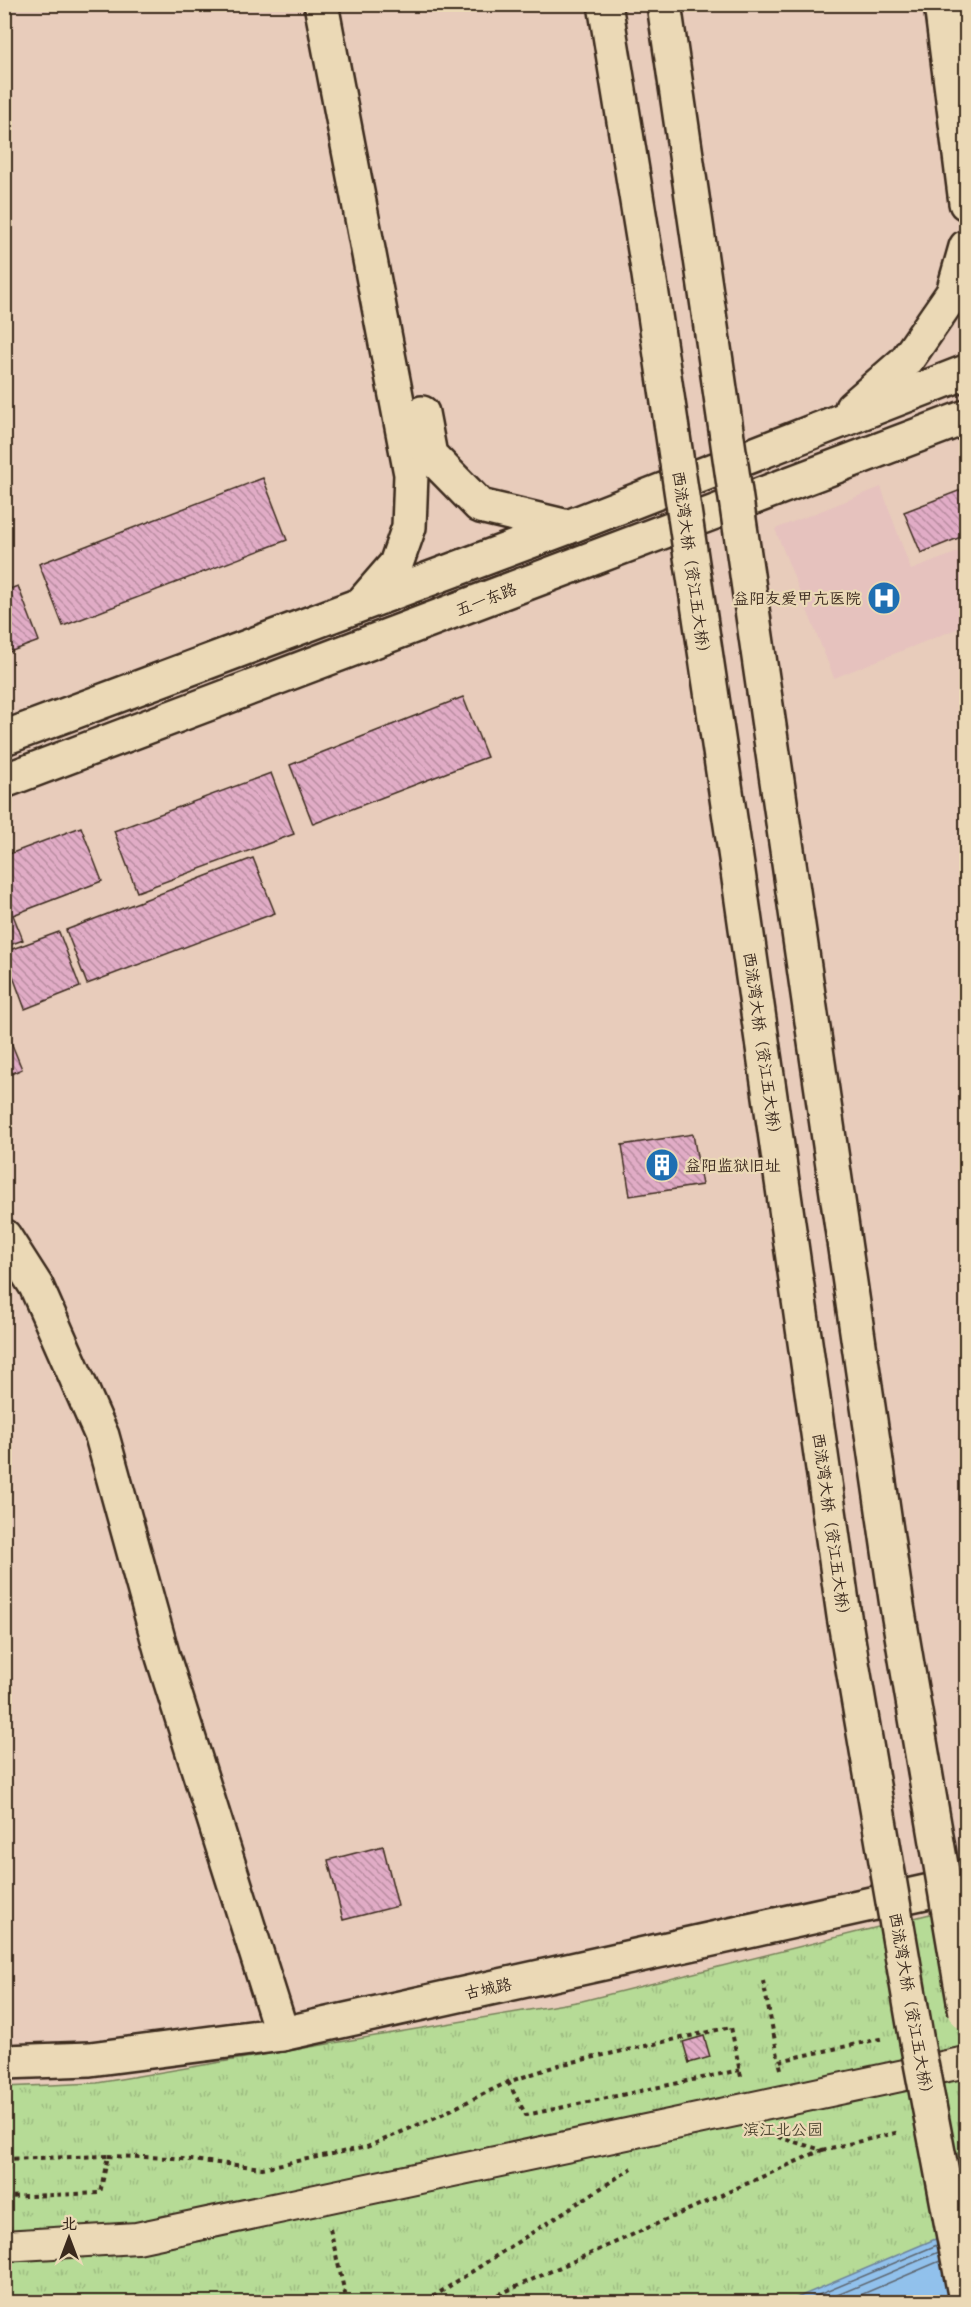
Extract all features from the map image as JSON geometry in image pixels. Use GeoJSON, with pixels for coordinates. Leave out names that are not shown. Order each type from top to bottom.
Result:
{"type":"FeatureCollection","features":[{"type":"Feature","properties":{"kind":"main road"},"geometry":{"type":"LineString","coordinates":[[321,4],[411,474],[409,527],[396,564],[361,605]]}},
{"type":"Feature","properties":{"kind":"main road"},"geometry":{"type":"LineString","coordinates":[[340,4],[430,455],[480,506],[568,527]]}},
{"type":"Feature","properties":{"kind":"main road","name":"西流湾大桥（资江五大桥）"},"geometry":{"type":"LineString","coordinates":[[605,4],[649,274],[844,1616],[917,2042],[966,2300]]}},
{"type":"Feature","properties":{"kind":"main road"},"geometry":{"type":"LineString","coordinates":[[664,4],[895,1594],[966,2013]]}},
{"type":"Feature","properties":{"kind":"main road"},"geometry":{"type":"LineString","coordinates":[[941,4],[966,203]]}},
{"type":"Feature","properties":{"kind":"main road"},"geometry":{"type":"LineString","coordinates":[[837,421],[906,361],[953,293],[966,247]]}},
{"type":"Feature","properties":{"kind":"main road"},"geometry":{"type":"LineString","coordinates":[[4,738],[568,527],[966,372]]}},
{"type":"Feature","properties":{"kind":"main road","name":"五一东路"},"geometry":{"type":"LineString","coordinates":[[4,781],[966,417]]}},
{"type":"Feature","properties":{"kind":"main road"},"geometry":{"type":"LineString","coordinates":[[4,1236],[36,1286],[102,1436],[164,1657],[282,2034]]}},
{"type":"Feature","properties":{"kind":"main road","name":"古城路"},"geometry":{"type":"LineString","coordinates":[[4,2062],[90,2059],[282,2034],[966,1883]]}},
{"type":"Feature","properties":{"kind":"street"},"geometry":{"type":"LineString","coordinates":[[4,2246],[137,2238],[966,2062]]}},
{"type":"Feature","properties":{"kind":"path"},"geometry":{"type":"LineString","coordinates":[[763,1981],[787,2100]]}},
{"type":"Feature","properties":{"kind":"path"},"geometry":{"type":"LineString","coordinates":[[4,2159],[108,2156],[174,2158],[262,2168],[367,2147],[508,2082],[559,2065],[731,2027],[748,2109]]}},
{"type":"Feature","properties":{"kind":"path"},"geometry":{"type":"LineString","coordinates":[[779,2061],[885,2038]]}},
{"type":"Feature","properties":{"kind":"path"},"geometry":{"type":"LineString","coordinates":[[508,2082],[526,2115],[740,2070]]}},
{"type":"Feature","properties":{"kind":"path"},"geometry":{"type":"LineString","coordinates":[[482,2302],[822,2150],[911,2129]]}},
{"type":"Feature","properties":{"kind":"path"},"geometry":{"type":"LineString","coordinates":[[778,2137],[822,2150]]}},
{"type":"Feature","properties":{"kind":"path"},"geometry":{"type":"LineString","coordinates":[[4,2197],[100,2193],[108,2156]]}},
{"type":"Feature","properties":{"kind":"path"},"geometry":{"type":"LineString","coordinates":[[425,2302],[642,2162]]}},
{"type":"Feature","properties":{"kind":"path"},"geometry":{"type":"LineString","coordinates":[[323,2199],[348,2302]]}},
{"type":"Feature","properties":{"kind":"shaded area","name":"益阳友爱甲亢医院"},"geometry":{"type":"Polygon","coordinates":[[[881,487],[911,570],[966,549],[966,625],[834,678],[775,529],[881,487]]]}},
{"type":"Feature","properties":{"kind":"green space","name":"滨江北公园"},"geometry":{"type":"Polygon","coordinates":[[[966,1905],[966,2243],[838,2302],[5,2302],[4,2087],[97,2083],[582,2001],[966,1905]]]}},
{"type":"Feature","properties":{"kind":"water"},"geometry":{"type":"Polygon","coordinates":[[[966,2226],[966,2302],[787,2302],[966,2226]]]}},
{"type":"Feature","properties":{"kind":"building"},"geometry":{"type":"Polygon","coordinates":[[[263,478],[287,540],[63,626],[39,564],[263,478]]]}},
{"type":"Feature","properties":{"kind":"building"},"geometry":{"type":"Polygon","coordinates":[[[966,488],[966,535],[921,553],[904,512],[966,488]]]}},
{"type":"Feature","properties":{"kind":"building"},"geometry":{"type":"Polygon","coordinates":[[[18,586],[39,641],[4,654],[4,591],[18,586]]]}},
{"type":"Feature","properties":{"kind":"building"},"geometry":{"type":"Polygon","coordinates":[[[463,697],[487,757],[313,824],[290,765],[463,697]]]}},
{"type":"Feature","properties":{"kind":"building"},"geometry":{"type":"Polygon","coordinates":[[[271,773],[294,834],[137,892],[114,831],[271,773]]]}},
{"type":"Feature","properties":{"kind":"building"},"geometry":{"type":"Polygon","coordinates":[[[81,827],[102,881],[13,915],[23,940],[4,947],[4,856],[81,827]]]}},
{"type":"Feature","properties":{"kind":"building"},"geometry":{"type":"Polygon","coordinates":[[[253,858],[275,913],[87,984],[66,930],[253,858]]]}},
{"type":"Feature","properties":{"kind":"building"},"geometry":{"type":"Polygon","coordinates":[[[59,932],[80,987],[25,1009],[4,952],[59,932]]]}},
{"type":"Feature","properties":{"kind":"building"},"geometry":{"type":"Polygon","coordinates":[[[4,1025],[22,1069],[4,1077],[4,1025]]]}},
{"type":"Feature","properties":{"kind":"building","name":"益阳监狱旧址"},"geometry":{"type":"Polygon","coordinates":[[[693,1134],[702,1185],[630,1196],[622,1145],[693,1134]]]}},
{"type":"Feature","properties":{"kind":"building"},"geometry":{"type":"Polygon","coordinates":[[[383,1846],[398,1906],[343,1920],[328,1860],[383,1846]]]}},
{"type":"Feature","properties":{"kind":"building"},"geometry":{"type":"Polygon","coordinates":[[[704,2036],[710,2057],[689,2063],[683,2042],[704,2036]]]}},
{"type":"Feature","properties":{"kind":"place","name":"益阳友爱甲亢医院"},"geometry":{"type":"Point","coordinates":[884,598]}},
{"type":"Feature","properties":{"kind":"place","name":"益阳监狱旧址"},"geometry":{"type":"Point","coordinates":[662,1165]}}]}
